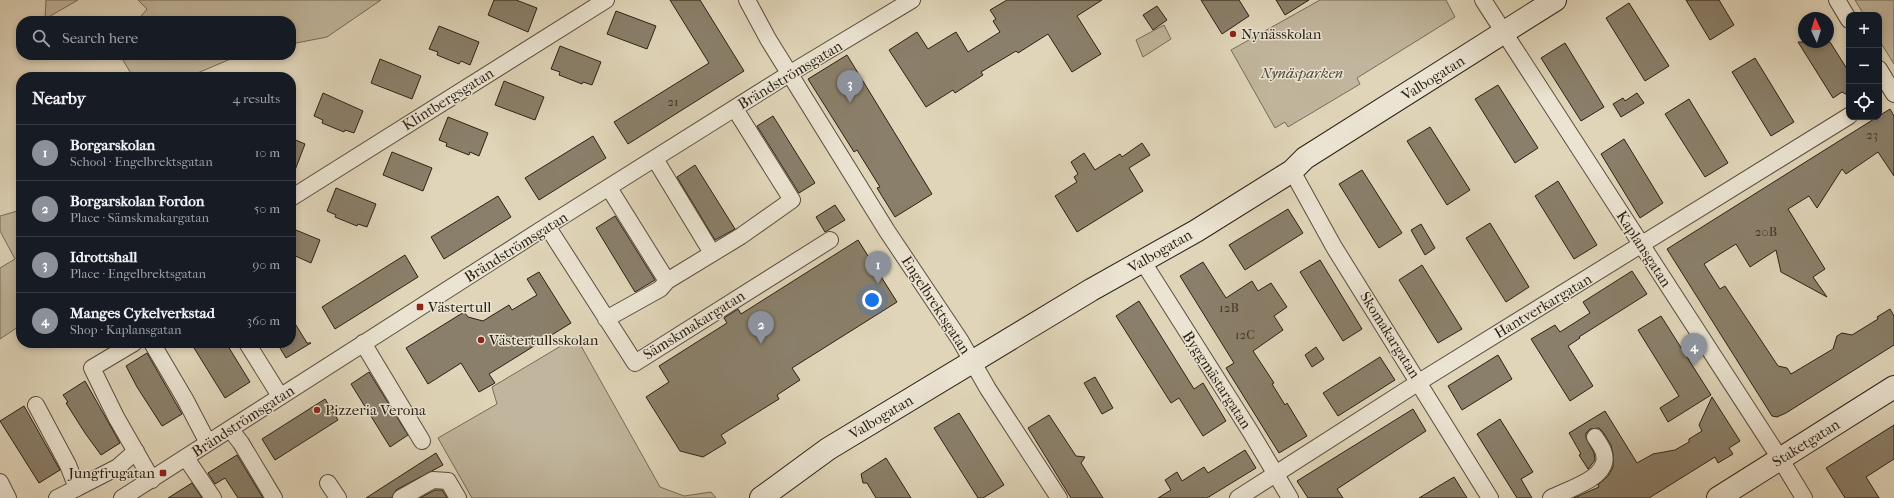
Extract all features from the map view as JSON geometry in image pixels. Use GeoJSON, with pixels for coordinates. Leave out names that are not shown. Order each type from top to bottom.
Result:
{"type":"FeatureCollection","features":[{"type":"Feature","properties":{"kind":"street","name":"Klintbergsgatan"},"geometry":{"type":"LineString","coordinates":[[296,195],[606,0]]}},
{"type":"Feature","properties":{"kind":"street","name":"Brändströmsgatan"},"geometry":{"type":"LineString","coordinates":[[122,498],[547,226],[789,74],[862,32],[912,0]]}},
{"type":"Feature","properties":{"kind":"street","name":"Kaplansgatan"},"geometry":{"type":"LineString","coordinates":[[1483,0],[1781,460],[1804,498]]}},
{"type":"Feature","properties":{"kind":"street","name":"Valbogatan"},"geometry":{"type":"LineString","coordinates":[[761,498],[828,449],[1091,290],[1143,262],[1292,171],[1305,158],[1555,0]]}},
{"type":"Feature","properties":{"kind":"street"},"geometry":{"type":"LineString","coordinates":[[1836,0],[1846,15]]}},
{"type":"Feature","properties":{"kind":"street","name":"Engelbrektsgatan"},"geometry":{"type":"LineString","coordinates":[[751,3],[768,39],[789,74],[887,231],[973,362],[1059,498]]}},
{"type":"Feature","properties":{"kind":"street"},"geometry":{"type":"LineString","coordinates":[[1882,76],[1890,92]]}},
{"type":"Feature","properties":{"kind":"street"},"geometry":{"type":"LineString","coordinates":[[606,319],[660,289],[667,281],[712,254],[792,200],[734,109]]}},
{"type":"Feature","properties":{"kind":"street","name":"Hantverkargatan"},"geometry":{"type":"LineString","coordinates":[[1238,498],[1419,382],[1642,246],[1846,118]]}},
{"type":"Feature","properties":{"kind":"street"},"geometry":{"type":"LineString","coordinates":[[655,159],[712,254]]}},
{"type":"Feature","properties":{"kind":"street","name":"Skomakargatan"},"geometry":{"type":"LineString","coordinates":[[1292,171],[1334,247],[1490,498]]}},
{"type":"Feature","properties":{"kind":"street"},"geometry":{"type":"LineString","coordinates":[[609,188],[667,281]]}},
{"type":"Feature","properties":{"kind":"street","name":"Sämskmakargatan"},"geometry":{"type":"LineString","coordinates":[[547,226],[635,362],[830,240]]}},
{"type":"Feature","properties":{"kind":"street","name":"Byggmästargatan"},"geometry":{"type":"LineString","coordinates":[[1143,262],[1250,431],[1290,498]]}},
{"type":"Feature","properties":{"kind":"street"},"geometry":{"type":"LineString","coordinates":[[363,343],[422,441]]}},
{"type":"Feature","properties":{"kind":"street"},"geometry":{"type":"LineString","coordinates":[[126,348],[92,368],[112,410],[152,480]]}},
{"type":"Feature","properties":{"kind":"street"},"geometry":{"type":"LineString","coordinates":[[155,348],[185,399],[208,443]]}},
{"type":"Feature","properties":{"kind":"street"},"geometry":{"type":"LineString","coordinates":[[250,348],[280,396]]}},
{"type":"Feature","properties":{"kind":"street","name":"Staketgatan"},"geometry":{"type":"LineString","coordinates":[[1718,498],[1781,460],[1894,387]]}},
{"type":"Feature","properties":{"kind":"street"},"geometry":{"type":"LineString","coordinates":[[36,405],[68,465],[77,488]]}},
{"type":"Feature","properties":{"kind":"street"},"geometry":{"type":"LineString","coordinates":[[230,429],[241,443],[274,498]]}},
{"type":"Feature","properties":{"kind":"street"},"geometry":{"type":"LineString","coordinates":[[1551,498],[1597,475],[1604,465],[1604,454],[1595,437]]}},
{"type":"Feature","properties":{"kind":"street"},"geometry":{"type":"LineString","coordinates":[[57,498],[118,467],[136,451]]}},
{"type":"Feature","properties":{"kind":"street"},"geometry":{"type":"LineString","coordinates":[[186,458],[213,498]]}},
{"type":"Feature","properties":{"kind":"street"},"geometry":{"type":"LineString","coordinates":[[401,498],[433,480],[448,481],[458,498]]}},
{"type":"Feature","properties":{"kind":"street"},"geometry":{"type":"LineString","coordinates":[[0,482],[8,498]]}},
{"type":"Feature","properties":{"kind":"street"},"geometry":{"type":"LineString","coordinates":[[328,483],[338,498]]}},
{"type":"Feature","properties":{"kind":"green space"},"geometry":{"type":"Polygon","coordinates":[[[46,0],[78,0],[50,16],[45,16],[46,0]]]}},
{"type":"Feature","properties":{"kind":"green space"},"geometry":{"type":"Polygon","coordinates":[[[138,0],[381,0],[327,37],[296,43],[296,16],[141,16],[147,9],[138,0]]]}},
{"type":"Feature","properties":{"kind":"green space","name":"Nynäsparken"},"geometry":{"type":"Polygon","coordinates":[[[1320,0],[1446,0],[1455,17],[1357,78],[1360,84],[1288,127],[1285,122],[1275,128],[1231,50],[1320,0]]]}},
{"type":"Feature","properties":{"kind":"green space"},"geometry":{"type":"Polygon","coordinates":[[[1855,0],[1894,0],[1894,64],[1882,45],[1882,12],[1862,12],[1855,0]]]}},
{"type":"Feature","properties":{"kind":"green space"},"geometry":{"type":"Polygon","coordinates":[[[1164,25],[1171,39],[1143,57],[1136,40],[1164,25]]]}},
{"type":"Feature","properties":{"kind":"green space"},"geometry":{"type":"Polygon","coordinates":[[[123,60],[228,60],[200,72],[130,72],[123,60]]]}},
{"type":"Feature","properties":{"kind":"green space"},"geometry":{"type":"Polygon","coordinates":[[[16,211],[16,328],[0,339],[0,268],[15,259],[0,231],[0,216],[16,211]]]}},
{"type":"Feature","properties":{"kind":"green space"},"geometry":{"type":"Polygon","coordinates":[[[576,337],[660,487],[684,496],[711,492],[716,498],[472,498],[438,438],[497,404],[492,387],[576,337]]]}},
{"type":"Feature","properties":{"kind":"building"},"geometry":{"type":"Polygon","coordinates":[[[494,0],[516,0],[537,8],[528,32],[488,15],[494,0]]]}},
{"type":"Feature","properties":{"kind":"building"},"geometry":{"type":"Polygon","coordinates":[[[670,0],[700,0],[744,71],[628,144],[614,122],[709,63],[670,0]]]}},
{"type":"Feature","properties":{"kind":"building"},"geometry":{"type":"Polygon","coordinates":[[[1007,0],[1102,0],[1077,16],[1101,54],[1072,72],[1048,34],[1018,53],[1016,51],[981,72],[983,75],[955,93],[953,90],[926,107],[889,50],[917,32],[928,49],[956,32],[968,52],[1000,32],[993,21],[996,19],[990,10],[1007,0]]]}},
{"type":"Feature","properties":{"kind":"building"},"geometry":{"type":"Polygon","coordinates":[[[1201,0],[1239,0],[1249,16],[1222,34],[1201,0]]]}},
{"type":"Feature","properties":{"kind":"building"},"geometry":{"type":"Polygon","coordinates":[[[1276,0],[1309,0],[1285,15],[1276,0]]]}},
{"type":"Feature","properties":{"kind":"building"},"geometry":{"type":"Polygon","coordinates":[[[1686,0],[1719,0],[1734,25],[1710,40],[1686,0]]]}},
{"type":"Feature","properties":{"kind":"building"},"geometry":{"type":"Polygon","coordinates":[[[1629,3],[1669,66],[1645,81],[1606,18],[1629,3]]]}},
{"type":"Feature","properties":{"kind":"building"},"geometry":{"type":"Polygon","coordinates":[[[1157,6],[1167,20],[1153,30],[1143,15],[1157,6]]]}},
{"type":"Feature","properties":{"kind":"building"},"geometry":{"type":"Polygon","coordinates":[[[616,11],[656,26],[647,49],[607,34],[616,11]]]}},
{"type":"Feature","properties":{"kind":"building"},"geometry":{"type":"Polygon","coordinates":[[[439,26],[479,42],[470,65],[461,61],[459,64],[437,55],[438,52],[429,49],[439,26]]]}},
{"type":"Feature","properties":{"kind":"building"},"geometry":{"type":"Polygon","coordinates":[[[1565,43],[1604,107],[1581,121],[1541,58],[1565,43]]]}},
{"type":"Feature","properties":{"kind":"building"},"geometry":{"type":"Polygon","coordinates":[[[560,46],[601,62],[592,85],[583,82],[582,84],[559,75],[560,72],[551,69],[560,46]]]}},
{"type":"Feature","properties":{"kind":"building"},"geometry":{"type":"Polygon","coordinates":[[[1802,48],[1834,48],[1846,67],[1846,94],[1842,92],[1833,98],[1802,48]]]}},
{"type":"Feature","properties":{"kind":"building"},"geometry":{"type":"Polygon","coordinates":[[[847,55],[932,194],[895,217],[877,188],[880,187],[857,150],[854,152],[808,79],[847,55]]]}},
{"type":"Feature","properties":{"kind":"building"},"geometry":{"type":"Polygon","coordinates":[[[1755,58],[1794,122],[1771,136],[1732,72],[1755,58]]]}},
{"type":"Feature","properties":{"kind":"building"},"geometry":{"type":"Polygon","coordinates":[[[380,59],[421,76],[412,99],[371,83],[380,59]]]}},
{"type":"Feature","properties":{"kind":"building"},"geometry":{"type":"Polygon","coordinates":[[[504,81],[544,97],[535,120],[495,105],[504,81]]]}},
{"type":"Feature","properties":{"kind":"building"},"geometry":{"type":"Polygon","coordinates":[[[1498,85],[1538,148],[1515,163],[1475,99],[1498,85]]]}},
{"type":"Feature","properties":{"kind":"building"},"geometry":{"type":"Polygon","coordinates":[[[323,93],[363,111],[354,133],[345,130],[344,132],[322,123],[323,120],[314,116],[323,93]]]}},
{"type":"Feature","properties":{"kind":"building"},"geometry":{"type":"Polygon","coordinates":[[[1637,93],[1644,103],[1621,117],[1613,104],[1623,98],[1625,101],[1637,93]]]}},
{"type":"Feature","properties":{"kind":"building"},"geometry":{"type":"Polygon","coordinates":[[[1689,99],[1728,163],[1705,177],[1665,114],[1689,99]]]}},
{"type":"Feature","properties":{"kind":"building"},"geometry":{"type":"Polygon","coordinates":[[[1890,109],[1894,116],[1894,176],[1878,152],[1846,174],[1842,169],[1817,208],[1809,196],[1788,209],[1825,269],[1813,277],[1827,297],[1781,272],[1776,250],[1750,267],[1736,244],[1704,264],[1720,289],[1725,286],[1778,366],[1787,368],[1791,374],[1833,349],[1837,336],[1842,333],[1852,335],[1878,319],[1877,317],[1890,309],[1894,316],[1894,345],[1786,413],[1777,417],[1772,416],[1667,249],[1872,120],[1882,120],[1882,114],[1890,109]]]}},
{"type":"Feature","properties":{"kind":"building"},"geometry":{"type":"Polygon","coordinates":[[[773,116],[815,183],[799,193],[757,126],[773,116]]]}},
{"type":"Feature","properties":{"kind":"building"},"geometry":{"type":"Polygon","coordinates":[[[448,117],[488,133],[479,156],[470,152],[469,155],[446,146],[447,143],[439,140],[448,117]]]}},
{"type":"Feature","properties":{"kind":"building"},"geometry":{"type":"Polygon","coordinates":[[[1430,127],[1470,190],[1447,205],[1407,141],[1430,127]]]}},
{"type":"Feature","properties":{"kind":"building"},"geometry":{"type":"Polygon","coordinates":[[[593,136],[606,158],[539,200],[525,178],[593,136]]]}},
{"type":"Feature","properties":{"kind":"building"},"geometry":{"type":"Polygon","coordinates":[[[1624,139],[1663,203],[1640,218],[1601,154],[1624,139]]]}},
{"type":"Feature","properties":{"kind":"building"},"geometry":{"type":"Polygon","coordinates":[[[296,140],[305,144],[296,168],[296,140]]]}},
{"type":"Feature","properties":{"kind":"building"},"geometry":{"type":"Polygon","coordinates":[[[1142,143],[1150,155],[1129,168],[1143,191],[1077,232],[1055,196],[1077,182],[1074,177],[1078,174],[1071,162],[1084,153],[1095,170],[1120,154],[1122,157],[1142,143]]]}},
{"type":"Feature","properties":{"kind":"building"},"geometry":{"type":"Polygon","coordinates":[[[392,152],[432,168],[423,191],[383,175],[392,152]]]}},
{"type":"Feature","properties":{"kind":"building"},"geometry":{"type":"Polygon","coordinates":[[[695,165],[735,229],[715,240],[677,177],[695,165]]]}},
{"type":"Feature","properties":{"kind":"building"},"geometry":{"type":"Polygon","coordinates":[[[1362,170],[1402,233],[1379,248],[1339,184],[1362,170]]]}},
{"type":"Feature","properties":{"kind":"building"},"geometry":{"type":"Polygon","coordinates":[[[1558,181],[1597,245],[1574,259],[1535,196],[1558,181]]]}},
{"type":"Feature","properties":{"kind":"building"},"geometry":{"type":"Polygon","coordinates":[[[336,188],[376,204],[367,227],[358,224],[357,226],[335,217],[336,215],[327,211],[336,188]]]}},
{"type":"Feature","properties":{"kind":"building"},"geometry":{"type":"Polygon","coordinates":[[[498,196],[511,217],[444,259],[431,237],[498,196]]]}},
{"type":"Feature","properties":{"kind":"building"},"geometry":{"type":"Polygon","coordinates":[[[835,205],[845,220],[825,232],[816,217],[835,205]]]}},
{"type":"Feature","properties":{"kind":"building"},"geometry":{"type":"Polygon","coordinates":[[[1288,209],[1303,233],[1245,270],[1229,245],[1288,209]]]}},
{"type":"Feature","properties":{"kind":"building"},"geometry":{"type":"Polygon","coordinates":[[[615,216],[655,280],[635,292],[596,228],[615,216]]]}},
{"type":"Feature","properties":{"kind":"building"},"geometry":{"type":"Polygon","coordinates":[[[1490,223],[1529,287],[1506,302],[1466,238],[1490,223]]]}},
{"type":"Feature","properties":{"kind":"building"},"geometry":{"type":"Polygon","coordinates":[[[1421,224],[1435,248],[1425,255],[1411,230],[1421,224]]]}},
{"type":"Feature","properties":{"kind":"building"},"geometry":{"type":"Polygon","coordinates":[[[296,230],[320,240],[311,263],[296,256],[296,230]]]}},
{"type":"Feature","properties":{"kind":"building"},"geometry":{"type":"Polygon","coordinates":[[[858,240],[897,302],[792,368],[800,380],[777,395],[779,399],[721,435],[726,443],[703,457],[680,451],[646,397],[669,382],[659,366],[727,323],[724,318],[738,309],[741,314],[858,240]]]}},
{"type":"Feature","properties":{"kind":"building"},"geometry":{"type":"Polygon","coordinates":[[[405,255],[418,277],[335,329],[322,307],[405,255]]]}},
{"type":"Feature","properties":{"kind":"building"},"geometry":{"type":"Polygon","coordinates":[[[1320,260],[1362,329],[1343,341],[1300,272],[1320,260]]]}},
{"type":"Feature","properties":{"kind":"building"},"geometry":{"type":"Polygon","coordinates":[[[1203,262],[1226,298],[1252,281],[1258,291],[1271,283],[1287,307],[1274,316],[1283,330],[1253,351],[1274,383],[1272,384],[1285,405],[1287,403],[1307,436],[1279,453],[1226,368],[1234,363],[1180,276],[1203,262]]]}},
{"type":"Feature","properties":{"kind":"building"},"geometry":{"type":"Polygon","coordinates":[[[1422,265],[1462,329],[1438,343],[1399,280],[1422,265]]]}},
{"type":"Feature","properties":{"kind":"building"},"geometry":{"type":"Polygon","coordinates":[[[1632,271],[1647,294],[1579,337],[1580,338],[1568,346],[1593,386],[1570,401],[1531,339],[1555,325],[1560,332],[1590,313],[1583,302],[1632,271]]]}},
{"type":"Feature","properties":{"kind":"building","name":"Västertullsskolan"},"geometry":{"type":"Polygon","coordinates":[[[539,272],[571,323],[489,374],[495,383],[479,392],[461,363],[428,384],[406,348],[464,312],[468,317],[483,321],[509,305],[512,310],[537,295],[527,279],[539,272]]]}},
{"type":"Feature","properties":{"kind":"building"},"geometry":{"type":"Polygon","coordinates":[[[1139,301],[1194,389],[1203,383],[1226,421],[1203,436],[1179,398],[1171,403],[1116,316],[1139,301]]]}},
{"type":"Feature","properties":{"kind":"building"},"geometry":{"type":"Polygon","coordinates":[[[1661,316],[1711,395],[1668,422],[1660,408],[1679,396],[1638,330],[1661,316]]]}},
{"type":"Feature","properties":{"kind":"building"},"geometry":{"type":"Polygon","coordinates":[[[296,325],[307,343],[311,343],[286,358],[280,348],[296,348],[296,325]]]}},
{"type":"Feature","properties":{"kind":"building"},"geometry":{"type":"Polygon","coordinates":[[[1316,347],[1324,359],[1312,367],[1305,355],[1316,347]]]}},
{"type":"Feature","properties":{"kind":"building"},"geometry":{"type":"Polygon","coordinates":[[[194,348],[229,348],[250,382],[225,398],[194,348]]]}},
{"type":"Feature","properties":{"kind":"building"},"geometry":{"type":"Polygon","coordinates":[[[147,353],[182,414],[162,426],[137,387],[126,366],[147,353]]]}},
{"type":"Feature","properties":{"kind":"building"},"geometry":{"type":"Polygon","coordinates":[[[1498,355],[1512,379],[1462,410],[1448,386],[1498,355]]]}},
{"type":"Feature","properties":{"kind":"building"},"geometry":{"type":"Polygon","coordinates":[[[1380,357],[1395,380],[1338,416],[1323,393],[1380,357]]]}},
{"type":"Feature","properties":{"kind":"building"},"geometry":{"type":"Polygon","coordinates":[[[369,372],[408,435],[390,447],[351,384],[369,372]]]}},
{"type":"Feature","properties":{"kind":"building"},"geometry":{"type":"Polygon","coordinates":[[[1095,377],[1113,408],[1102,414],[1084,383],[1095,377]]]}},
{"type":"Feature","properties":{"kind":"building"},"geometry":{"type":"Polygon","coordinates":[[[85,381],[120,443],[101,455],[66,403],[68,402],[63,395],[85,381]]]}},
{"type":"Feature","properties":{"kind":"building"},"geometry":{"type":"Polygon","coordinates":[[[1712,397],[1740,441],[1729,448],[1733,454],[1718,463],[1715,457],[1649,498],[1574,498],[1599,487],[1598,485],[1608,476],[1613,467],[1613,454],[1611,445],[1603,432],[1599,428],[1590,429],[1586,433],[1586,438],[1594,453],[1595,460],[1588,469],[1579,455],[1581,454],[1569,433],[1605,411],[1637,463],[1653,454],[1675,450],[1689,442],[1689,439],[1702,431],[1699,425],[1712,397]]]}},
{"type":"Feature","properties":{"kind":"building"},"geometry":{"type":"Polygon","coordinates":[[[325,399],[338,420],[275,460],[262,439],[325,399]]]}},
{"type":"Feature","properties":{"kind":"building"},"geometry":{"type":"Polygon","coordinates":[[[24,406],[60,470],[39,483],[0,421],[24,406]]]}},
{"type":"Feature","properties":{"kind":"building"},"geometry":{"type":"Polygon","coordinates":[[[1413,409],[1426,431],[1337,489],[1343,498],[1308,498],[1297,481],[1413,409]]]}},
{"type":"Feature","properties":{"kind":"building"},"geometry":{"type":"Polygon","coordinates":[[[959,413],[1004,485],[983,498],[978,498],[934,428],[959,413]]]}},
{"type":"Feature","properties":{"kind":"building"},"geometry":{"type":"Polygon","coordinates":[[[1049,415],[1076,456],[1085,457],[1081,463],[1103,498],[1071,498],[1028,428],[1049,415]]]}},
{"type":"Feature","properties":{"kind":"building"},"geometry":{"type":"Polygon","coordinates":[[[1500,419],[1533,472],[1521,479],[1532,498],[1517,498],[1477,434],[1500,419]]]}},
{"type":"Feature","properties":{"kind":"building"},"geometry":{"type":"Polygon","coordinates":[[[1894,425],[1894,459],[1866,477],[1879,498],[1845,498],[1826,468],[1894,425]]]}},
{"type":"Feature","properties":{"kind":"building"},"geometry":{"type":"Polygon","coordinates":[[[1245,450],[1256,468],[1207,498],[1158,498],[1171,490],[1165,480],[1177,472],[1182,481],[1204,467],[1208,473],[1245,450]]]}},
{"type":"Feature","properties":{"kind":"building"},"geometry":{"type":"Polygon","coordinates":[[[436,453],[443,465],[396,490],[392,498],[366,498],[436,453]]]}},
{"type":"Feature","properties":{"kind":"building"},"geometry":{"type":"Polygon","coordinates":[[[237,455],[263,498],[238,498],[225,478],[215,484],[208,473],[237,455]]]}},
{"type":"Feature","properties":{"kind":"building"},"geometry":{"type":"Polygon","coordinates":[[[886,458],[911,498],[876,498],[867,483],[863,483],[861,474],[886,458]]]}},
{"type":"Feature","properties":{"kind":"building"},"geometry":{"type":"Polygon","coordinates":[[[1454,477],[1467,498],[1419,498],[1454,477]]]}},
{"type":"Feature","properties":{"kind":"building"},"geometry":{"type":"Polygon","coordinates":[[[192,483],[202,498],[168,498],[192,483]]]}},
{"type":"Feature","properties":{"kind":"building"},"geometry":{"type":"Polygon","coordinates":[[[435,490],[442,490],[447,498],[420,498],[435,490]]]}},
{"type":"Feature","properties":{"kind":"place","name":"Nynässkolan"},"geometry":{"type":"Point","coordinates":[1233,34]}},
{"type":"Feature","properties":{"kind":"place","name":"Idrottshall"},"geometry":{"type":"Point","coordinates":[850,103]}},
{"type":"Feature","properties":{"kind":"place","name":"Borgarskolan"},"geometry":{"type":"Point","coordinates":[878,284]}},
{"type":"Feature","properties":{"kind":"place","name":"Västertull"},"geometry":{"type":"Point","coordinates":[420,307]}},
{"type":"Feature","properties":{"kind":"place","name":"Västertullsskolan"},"geometry":{"type":"Point","coordinates":[481,340]}},
{"type":"Feature","properties":{"kind":"place","name":"Borgarskolan Fordon"},"geometry":{"type":"Point","coordinates":[761,344]}},
{"type":"Feature","properties":{"kind":"place","name":"Manges Cykelverkstad"},"geometry":{"type":"Point","coordinates":[1694,366]}},
{"type":"Feature","properties":{"kind":"place","name":"Pizzeria Verona"},"geometry":{"type":"Point","coordinates":[317,410]}},
{"type":"Feature","properties":{"kind":"place","name":"Jungfrugatan"},"geometry":{"type":"Point","coordinates":[163,473]}}]}
